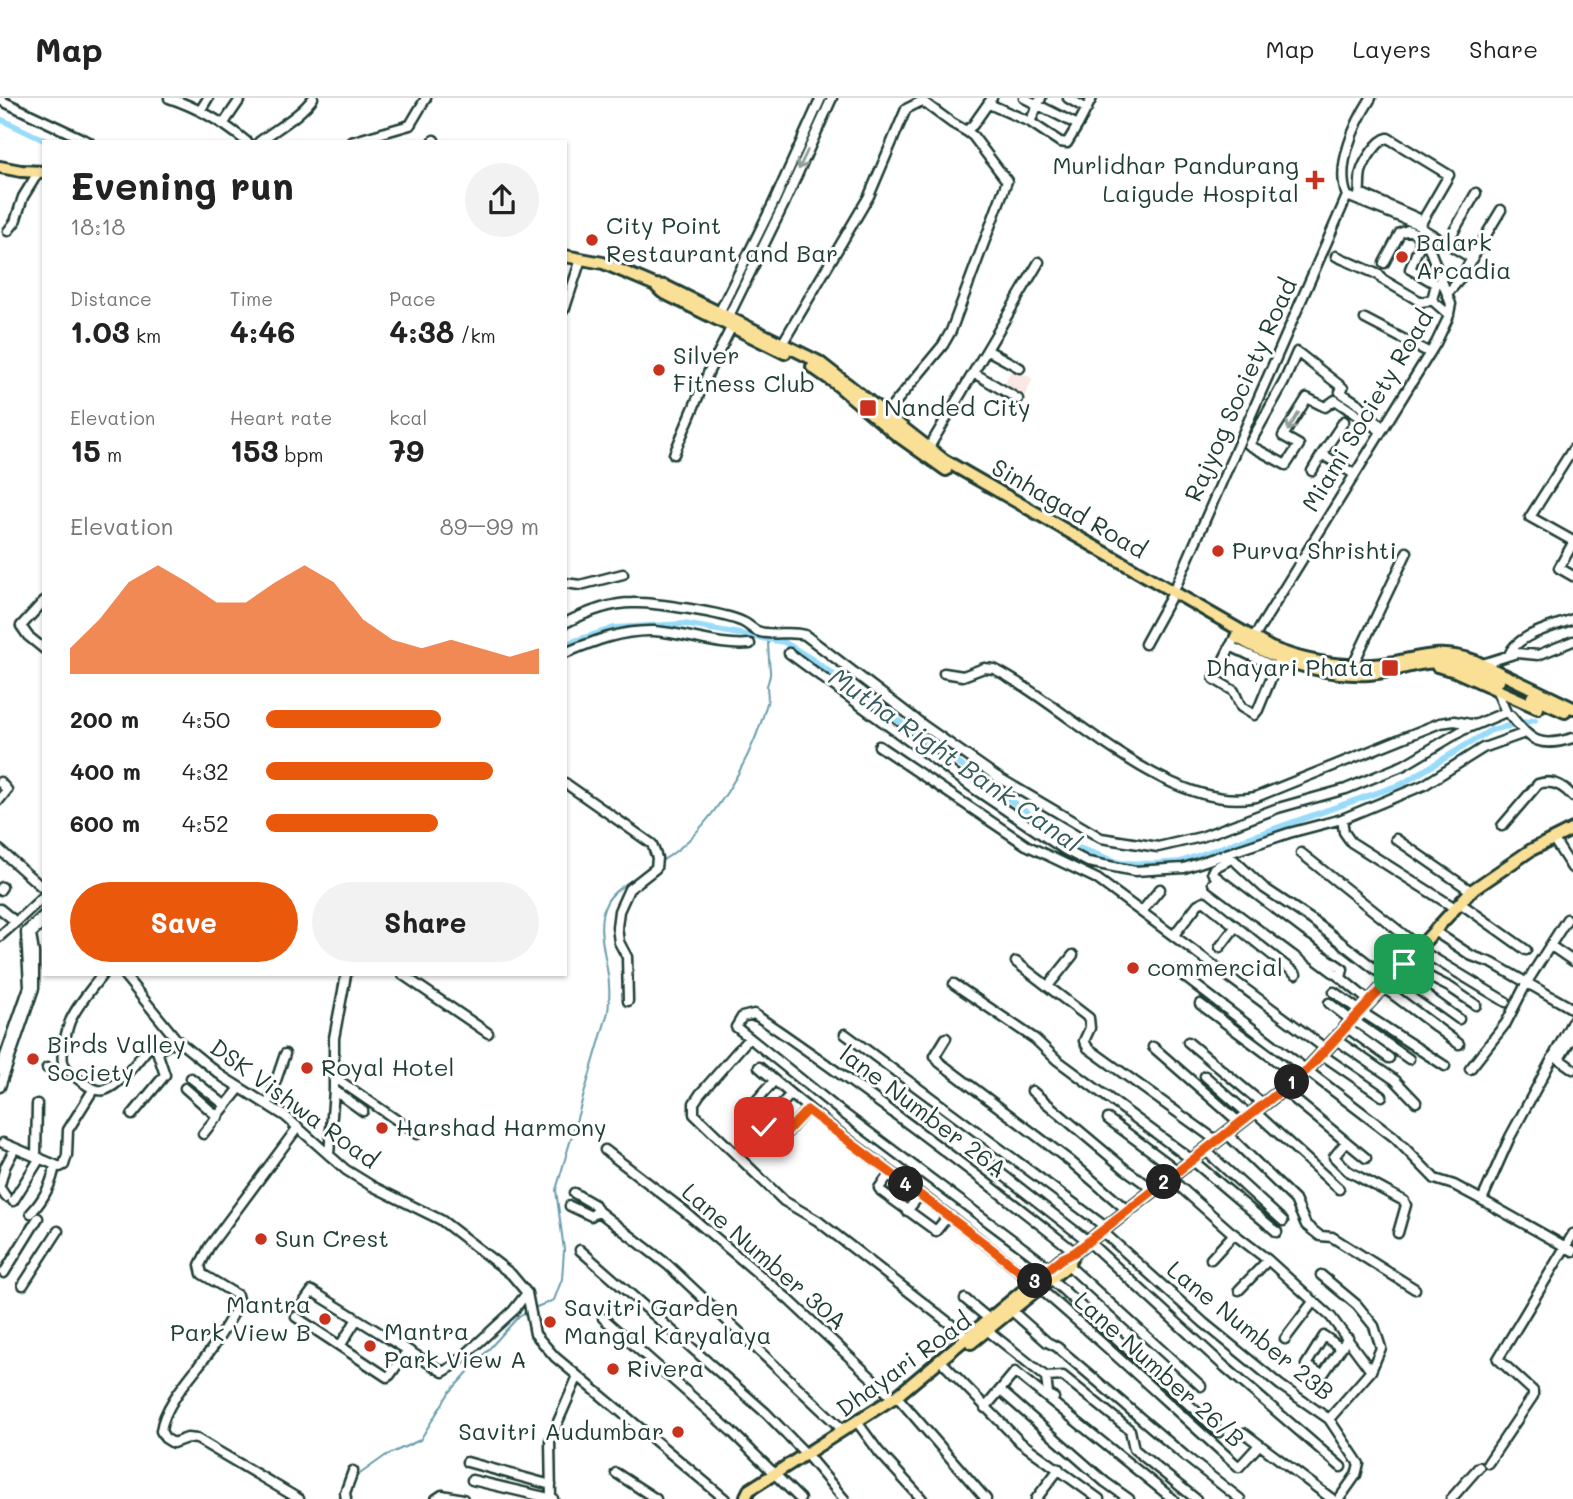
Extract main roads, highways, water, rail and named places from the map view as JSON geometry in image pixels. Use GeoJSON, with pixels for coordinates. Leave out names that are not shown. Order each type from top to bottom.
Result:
{"type":"FeatureCollection","features":[{"type":"Feature","properties":{"kind":"main road"},"geometry":{"type":"LineString","coordinates":[[0,161],[39,171]]}},
{"type":"Feature","properties":{"kind":"main road"},"geometry":{"type":"LineString","coordinates":[[0,167],[21,172],[39,171]]}},
{"type":"Feature","properties":{"kind":"main road","name":"Sinhagad Road"},"geometry":{"type":"LineString","coordinates":[[567,256],[618,269],[655,285],[662,292],[782,344],[817,365],[963,476]]}},
{"type":"Feature","properties":{"kind":"main road","name":"Sinhagad Road"},"geometry":{"type":"LineString","coordinates":[[724,319],[817,365]]}},
{"type":"Feature","properties":{"kind":"main road","name":"Sinhagad Road"},"geometry":{"type":"LineString","coordinates":[[848,389],[906,443],[1172,596],[1253,639],[1298,657],[1353,665],[1385,663],[1427,654],[1458,656],[1493,670],[1506,671],[1572,702]]}},
{"type":"Feature","properties":{"kind":"main road","name":"Sinhagad Road"},"geometry":{"type":"LineString","coordinates":[[1172,596],[1233,641],[1277,663],[1363,674],[1423,664]]}},
{"type":"Feature","properties":{"kind":"main road"},"geometry":{"type":"LineString","coordinates":[[1423,664],[1451,662],[1466,666],[1573,715]]}},
{"type":"Feature","properties":{"kind":"main road"},"geometry":{"type":"LineString","coordinates":[[1423,664],[1455,671],[1573,722]]}},
{"type":"Feature","properties":{"kind":"main road","name":"Dhayari Road"},"geometry":{"type":"LineString","coordinates":[[743,1498],[749,1490],[860,1426],[896,1399],[1075,1252],[1301,1074],[1471,891],[1531,849],[1573,829]]}},
{"type":"Feature","properties":{"kind":"main road","name":"Dhayari Road"},"geometry":{"type":"LineString","coordinates":[[1526,855],[1534,854],[1573,835]]}},
{"type":"Feature","properties":{"kind":"main road","name":"Dhayari Road"},"geometry":{"type":"LineString","coordinates":[[1051,1273],[1068,1265],[1075,1252]]}},
{"type":"Feature","properties":{"kind":"main road","name":"Dhayari Road"},"geometry":{"type":"LineString","coordinates":[[988,1325],[1012,1311],[1036,1286]]}},
{"type":"Feature","properties":{"kind":"main road","name":"Dhayari Road"},"geometry":{"type":"LineString","coordinates":[[808,1456],[843,1430],[896,1399]]}},
{"type":"Feature","properties":{"kind":"waterway","name":"Mutha Right Bank Canal"},"geometry":{"type":"LineString","coordinates":[[0,119],[44,140]]}},
{"type":"Feature","properties":{"kind":"waterway","name":"Mutha Right Bank Canal"},"geometry":{"type":"LineString","coordinates":[[567,643],[614,628],[684,624],[784,642],[1076,847],[1120,863],[1180,862],[1402,784],[1491,730],[1535,720]]}},
{"type":"Feature","properties":{"kind":"waterway"},"geometry":{"type":"LineString","coordinates":[[660,862],[679,849],[696,832],[727,792],[740,770],[768,701],[768,638]]}},
{"type":"Feature","properties":{"kind":"waterway"},"geometry":{"type":"LineString","coordinates":[[534,1308],[554,1300],[562,1279],[564,1250],[556,1190],[608,1012],[608,975],[601,933],[603,913],[613,894],[643,873]]}},
{"type":"Feature","properties":{"kind":"waterway"},"geometry":{"type":"LineString","coordinates":[[357,1476],[385,1456],[420,1440],[449,1393],[519,1316],[526,1312]]}},
{"type":"Feature","properties":{"kind":"place","name":"Murlidhar Pandurang Laigude Hospital"},"geometry":{"type":"Point","coordinates":[1315,180]}},
{"type":"Feature","properties":{"kind":"place","name":"City Point Restaurant and Bar"},"geometry":{"type":"Point","coordinates":[592,240]}},
{"type":"Feature","properties":{"kind":"place","name":"Balark Arcadia"},"geometry":{"type":"Point","coordinates":[1402,257]}},
{"type":"Feature","properties":{"kind":"place","name":"Silver Fitness Club"},"geometry":{"type":"Point","coordinates":[659,370]}},
{"type":"Feature","properties":{"kind":"place","name":"Nanded City"},"geometry":{"type":"Point","coordinates":[868,408]}},
{"type":"Feature","properties":{"kind":"place","name":"Purva Shrishti"},"geometry":{"type":"Point","coordinates":[1218,551]}},
{"type":"Feature","properties":{"kind":"place","name":"Dhayari Phata"},"geometry":{"type":"Point","coordinates":[1390,668]}},
{"type":"Feature","properties":{"kind":"place","name":"commercial"},"geometry":{"type":"Point","coordinates":[1133,968]}},
{"type":"Feature","properties":{"kind":"place","name":"Birds Valley Society"},"geometry":{"type":"Point","coordinates":[33,1059]}},
{"type":"Feature","properties":{"kind":"place","name":"Royal Hotel"},"geometry":{"type":"Point","coordinates":[307,1068]}},
{"type":"Feature","properties":{"kind":"place","name":"Harshad Harmony"},"geometry":{"type":"Point","coordinates":[382,1128]}},
{"type":"Feature","properties":{"kind":"place","name":"Sun Crest"},"geometry":{"type":"Point","coordinates":[261,1239]}},
{"type":"Feature","properties":{"kind":"place","name":"Mantra Park View B"},"geometry":{"type":"Point","coordinates":[325,1319]}},
{"type":"Feature","properties":{"kind":"place","name":"Savitri Garden Mangal Karyalaya"},"geometry":{"type":"Point","coordinates":[550,1322]}},
{"type":"Feature","properties":{"kind":"place","name":"Mantra Park View A"},"geometry":{"type":"Point","coordinates":[370,1346]}},
{"type":"Feature","properties":{"kind":"place","name":"Rivera"},"geometry":{"type":"Point","coordinates":[613,1369]}},
{"type":"Feature","properties":{"kind":"place","name":"Savitri Audumbar"},"geometry":{"type":"Point","coordinates":[678,1432]}}]}
